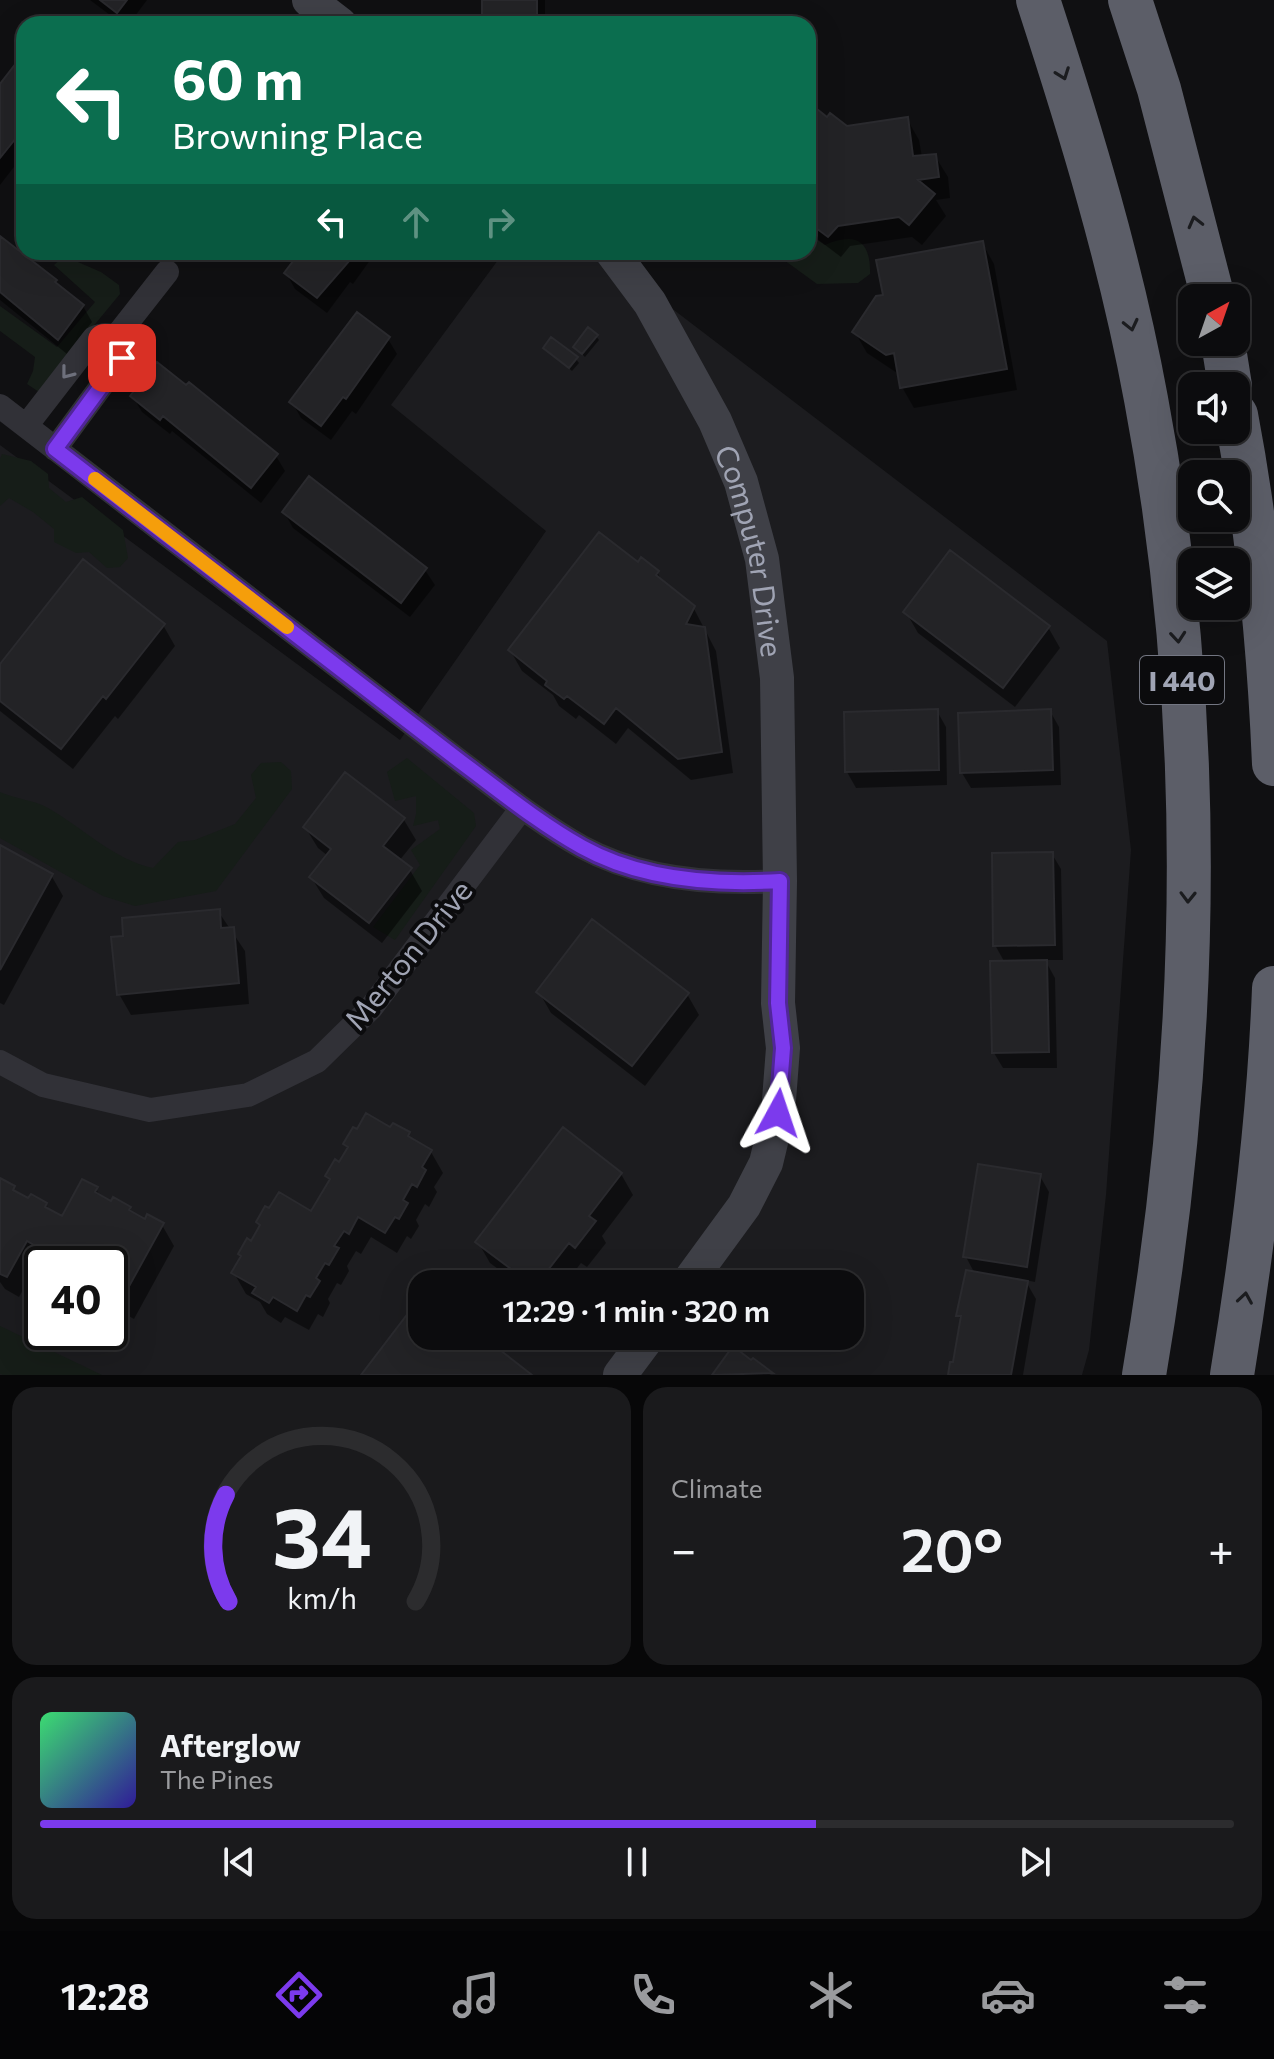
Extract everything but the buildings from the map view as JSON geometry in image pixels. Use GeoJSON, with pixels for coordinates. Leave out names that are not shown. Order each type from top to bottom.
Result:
{"type":"FeatureCollection","features":[{"type":"Feature","properties":{"kind":"highway","name":"I 440"},"geometry":{"type":"LineString","coordinates":[[1038,0],[1068,87],[1107,220],[1138,355],[1168,538],[1186,726],[1188,864],[1184,1050],[1170,1206],[1144,1375]]}},
{"type":"Feature","properties":{"kind":"highway"},"geometry":{"type":"LineString","coordinates":[[1130,0],[1167,117],[1209,284]]}},
{"type":"Feature","properties":{"kind":"highway","name":"I 440"},"geometry":{"type":"LineString","coordinates":[[1240,444],[1259,570],[1274,764]]}},
{"type":"Feature","properties":{"kind":"highway"},"geometry":{"type":"LineString","coordinates":[[1232,1375],[1248,1278],[1265,1132],[1274,988]]}},
{"type":"Feature","properties":{"kind":"street"},"geometry":{"type":"LineString","coordinates":[[309,0],[330,16]]}},
{"type":"Feature","properties":{"kind":"street","name":"Computer Drive"},"geometry":{"type":"LineString","coordinates":[[618,260],[650,303],[715,421],[741,482],[762,559],[777,678],[778,1003],[783,1048],[778,1113],[766,1163],[744,1206],[697,1270]]}},
{"type":"Feature","properties":{"kind":"street"},"geometry":{"type":"LineString","coordinates":[[116,337],[167,272]]}},
{"type":"Feature","properties":{"kind":"street"},"geometry":{"type":"LineString","coordinates":[[26,426],[94,338],[108,334],[116,337],[122,358],[55,449]]}},
{"type":"Feature","properties":{"kind":"street"},"geometry":{"type":"LineString","coordinates":[[0,406],[522,808],[582,847],[617,862],[693,881],[780,881]]}},
{"type":"Feature","properties":{"kind":"street","name":"Merton Drive"},"geometry":{"type":"LineString","coordinates":[[0,1062],[43,1085],[150,1110],[248,1095],[317,1061],[371,1008],[522,808]]}},
{"type":"Feature","properties":{"kind":"street"},"geometry":{"type":"LineString","coordinates":[[620,1375],[639,1350]]}},
{"type":"Feature","properties":{"kind":"shaded area"},"geometry":{"type":"Polygon","coordinates":[[[816,239],[825,245],[853,239],[864,246],[870,262],[870,274],[858,283],[817,284],[784,260],[816,260],[816,239]]]}},
{"type":"Feature","properties":{"kind":"shaded area"},"geometry":{"type":"Polygon","coordinates":[[[60,260],[73,260],[101,272],[119,285],[120,294],[39,392],[27,384],[35,357],[0,331],[0,306],[57,347],[95,302],[54,265],[60,260]]]}},
{"type":"Feature","properties":{"kind":"shaded area"},"geometry":{"type":"Polygon","coordinates":[[[498,260],[608,260],[1107,641],[1131,850],[1106,1195],[1089,1350],[1082,1375],[0,1375],[0,445],[400,740],[546,531],[391,405],[498,260]]]}},
{"type":"Feature","properties":{"kind":"shaded area"},"geometry":{"type":"Polygon","coordinates":[[[2,454],[31,461],[48,474],[49,488],[66,502],[82,497],[123,530],[128,558],[120,567],[107,568],[89,552],[76,553],[54,542],[54,529],[9,498],[0,506],[2,454]]]}},
{"type":"Feature","properties":{"kind":"shaded area"},"geometry":{"type":"Polygon","coordinates":[[[407,758],[474,813],[476,826],[395,940],[373,927],[420,865],[411,850],[440,829],[438,820],[413,826],[416,796],[395,801],[387,772],[407,758]]]}},
{"type":"Feature","properties":{"kind":"shaded area"},"geometry":{"type":"Polygon","coordinates":[[[281,762],[291,771],[292,789],[216,891],[135,906],[103,896],[0,838],[0,792],[48,808],[112,851],[153,868],[178,842],[195,840],[235,824],[256,798],[251,775],[261,763],[281,762]]]}},
{"type":"Feature","properties":{"kind":"shaded area"},"geometry":{"type":"Polygon","coordinates":[[[0,1326],[24,1338],[24,1350],[50,1350],[102,1375],[3,1375],[0,1374],[0,1326]]]}},
{"type":"Feature","properties":{"kind":"slow traffic"},"geometry":{"type":"LineString","coordinates":[[95,479],[287,627]]}},
{"type":"Feature","properties":{"kind":"route"},"geometry":{"type":"LineString","coordinates":[[122,358],[55,449],[461,762],[522,808],[582,847],[617,862],[693,881],[780,881],[778,1003],[783,1048],[778,1113]]}}]}
